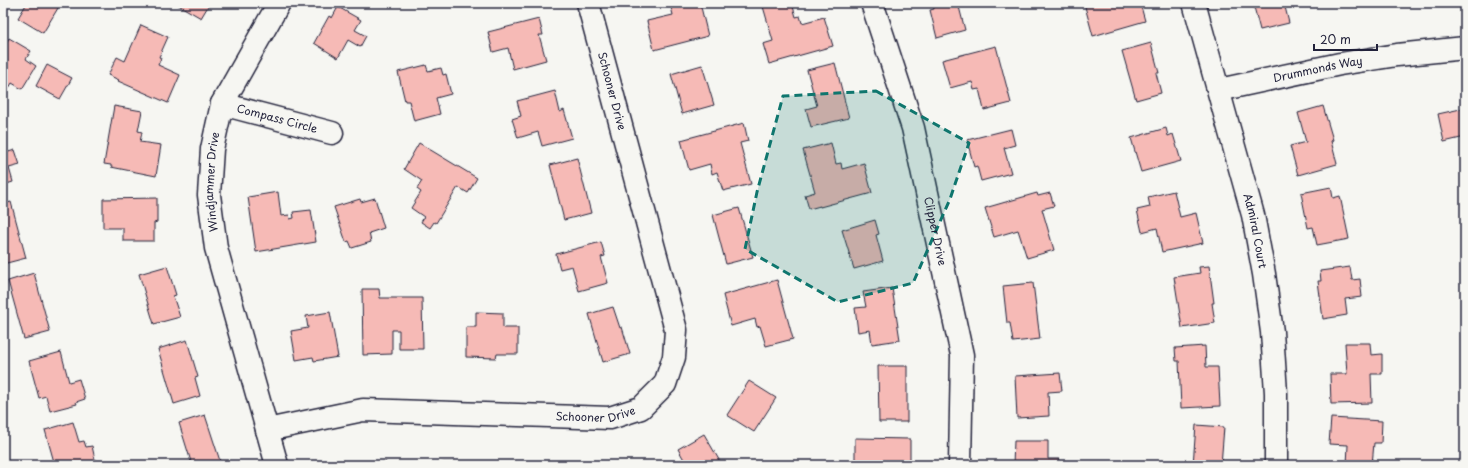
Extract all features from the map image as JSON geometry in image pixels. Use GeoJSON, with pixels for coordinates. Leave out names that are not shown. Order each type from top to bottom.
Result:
{"type":"FeatureCollection","features":[{"type":"Feature","properties":{"kind":"street","name":"Windjammer Drive"},"geometry":{"type":"LineString","coordinates":[[277,465],[216,248],[209,195],[212,148],[222,104],[279,3]]}},
{"type":"Feature","properties":{"kind":"street","name":"Schooner Drive"},"geometry":{"type":"LineString","coordinates":[[267,430],[364,410],[610,418],[641,408],[665,384],[674,357],[676,330],[588,3]]}},
{"type":"Feature","properties":{"kind":"street","name":"Clipper Drive"},"geometry":{"type":"LineString","coordinates":[[872,3],[913,128],[962,355],[960,465]]}},
{"type":"Feature","properties":{"kind":"street","name":"Admiral Court"},"geometry":{"type":"LineString","coordinates":[[1194,3],[1253,215],[1264,274],[1272,339],[1276,393],[1276,465]]}},
{"type":"Feature","properties":{"kind":"street","name":"Drummonds Way"},"geometry":{"type":"LineString","coordinates":[[1219,90],[1340,64],[1397,55],[1465,48]]}},
{"type":"Feature","properties":{"kind":"street","name":"Compass Circle"},"geometry":{"type":"LineString","coordinates":[[222,104],[332,133]]}},
{"type":"Feature","properties":{"kind":"highlighted area"},"geometry":{"type":"Polygon","coordinates":[[[876,91],[969,143],[950,199],[913,283],[838,302],[745,249],[757,192],[783,96],[876,91]]]}},
{"type":"Feature","properties":{"kind":"building"},"geometry":{"type":"Polygon","coordinates":[[[27,3],[61,3],[43,33],[18,18],[27,3]]]}},
{"type":"Feature","properties":{"kind":"building"},"geometry":{"type":"Polygon","coordinates":[[[175,3],[210,3],[201,18],[175,3]]]}},
{"type":"Feature","properties":{"kind":"building"},"geometry":{"type":"Polygon","coordinates":[[[670,3],[700,3],[708,36],[654,50],[647,21],[673,15],[670,3]]]}},
{"type":"Feature","properties":{"kind":"building"},"geometry":{"type":"Polygon","coordinates":[[[762,3],[792,3],[796,17],[800,16],[802,23],[824,17],[833,46],[769,64],[763,44],[773,41],[762,3]]]}},
{"type":"Feature","properties":{"kind":"building"},"geometry":{"type":"Polygon","coordinates":[[[933,3],[958,3],[965,30],[937,38],[930,10],[934,9],[933,3]]]}},
{"type":"Feature","properties":{"kind":"building"},"geometry":{"type":"Polygon","coordinates":[[[1084,3],[1140,3],[1145,21],[1093,36],[1084,3]]]}},
{"type":"Feature","properties":{"kind":"building"},"geometry":{"type":"Polygon","coordinates":[[[1253,3],[1284,3],[1289,23],[1260,30],[1253,3]]]}},
{"type":"Feature","properties":{"kind":"building"},"geometry":{"type":"Polygon","coordinates":[[[338,7],[361,20],[355,30],[366,36],[360,47],[348,40],[338,58],[314,43],[329,16],[332,18],[338,7]]]}},
{"type":"Feature","properties":{"kind":"building"},"geometry":{"type":"Polygon","coordinates":[[[539,19],[543,35],[539,35],[546,60],[513,69],[508,48],[493,52],[488,32],[539,19]]]}},
{"type":"Feature","properties":{"kind":"building"},"geometry":{"type":"Polygon","coordinates":[[[141,25],[168,37],[159,57],[161,58],[158,65],[180,75],[168,103],[118,81],[119,80],[108,75],[117,57],[125,61],[141,25]]]}},
{"type":"Feature","properties":{"kind":"building"},"geometry":{"type":"Polygon","coordinates":[[[9,38],[31,51],[26,59],[36,66],[22,89],[12,83],[3,98],[3,49],[9,38]]]}},
{"type":"Feature","properties":{"kind":"building"},"geometry":{"type":"Polygon","coordinates":[[[1151,43],[1159,73],[1156,73],[1161,93],[1136,100],[1122,51],[1151,43]]]}},
{"type":"Feature","properties":{"kind":"building"},"geometry":{"type":"Polygon","coordinates":[[[996,46],[1011,103],[984,110],[979,89],[974,90],[972,82],[950,88],[942,60],[996,46]]]}},
{"type":"Feature","properties":{"kind":"building"},"geometry":{"type":"Polygon","coordinates":[[[835,63],[849,118],[811,127],[806,109],[817,106],[807,70],[835,63]]]}},
{"type":"Feature","properties":{"kind":"building"},"geometry":{"type":"Polygon","coordinates":[[[47,65],[72,78],[60,99],[36,86],[47,65]]]}},
{"type":"Feature","properties":{"kind":"building"},"geometry":{"type":"Polygon","coordinates":[[[426,65],[428,71],[441,68],[443,75],[446,74],[451,94],[436,98],[440,114],[414,121],[409,101],[405,101],[398,72],[426,65]]]}},
{"type":"Feature","properties":{"kind":"building"},"geometry":{"type":"Polygon","coordinates":[[[702,65],[714,105],[682,114],[671,74],[702,65]]]}},
{"type":"Feature","properties":{"kind":"building"},"geometry":{"type":"Polygon","coordinates":[[[555,91],[560,112],[564,110],[572,138],[542,146],[538,132],[518,138],[512,119],[521,116],[517,101],[555,91]]]}},
{"type":"Feature","properties":{"kind":"building"},"geometry":{"type":"Polygon","coordinates":[[[114,106],[142,111],[138,131],[142,132],[140,142],[161,145],[156,176],[111,167],[111,165],[104,164],[114,106]]]}},
{"type":"Feature","properties":{"kind":"building"},"geometry":{"type":"Polygon","coordinates":[[[1323,106],[1333,140],[1331,141],[1337,164],[1298,175],[1290,146],[1306,142],[1298,113],[1323,106]]]}},
{"type":"Feature","properties":{"kind":"building"},"geometry":{"type":"Polygon","coordinates":[[[1465,108],[1465,137],[1444,142],[1438,114],[1465,108]]]}},
{"type":"Feature","properties":{"kind":"building"},"geometry":{"type":"Polygon","coordinates":[[[744,123],[748,141],[740,143],[751,184],[723,191],[717,172],[712,174],[710,164],[689,170],[681,140],[744,123]]]}},
{"type":"Feature","properties":{"kind":"building"},"geometry":{"type":"Polygon","coordinates":[[[1166,128],[1168,136],[1173,134],[1181,161],[1141,172],[1131,138],[1166,128]]]}},
{"type":"Feature","properties":{"kind":"building"},"geometry":{"type":"Polygon","coordinates":[[[1011,129],[1015,145],[1004,148],[1011,173],[981,181],[977,166],[974,167],[967,140],[1011,129]]]}},
{"type":"Feature","properties":{"kind":"building"},"geometry":{"type":"Polygon","coordinates":[[[419,143],[477,178],[468,193],[458,187],[436,223],[434,222],[430,228],[421,222],[424,217],[411,208],[421,192],[417,189],[422,181],[404,169],[419,143]]]}},
{"type":"Feature","properties":{"kind":"building"},"geometry":{"type":"Polygon","coordinates":[[[831,143],[836,164],[841,163],[842,169],[864,163],[872,193],[809,209],[805,195],[815,192],[803,150],[831,143]]]}},
{"type":"Feature","properties":{"kind":"building"},"geometry":{"type":"Polygon","coordinates":[[[3,146],[5,153],[15,150],[20,165],[9,168],[13,182],[3,185],[3,146]]]}},
{"type":"Feature","properties":{"kind":"building"},"geometry":{"type":"Polygon","coordinates":[[[577,158],[591,213],[564,220],[550,165],[577,158]]]}},
{"type":"Feature","properties":{"kind":"building"},"geometry":{"type":"Polygon","coordinates":[[[1331,187],[1333,198],[1340,196],[1349,239],[1317,245],[1313,227],[1308,228],[1301,193],[1331,187]]]}},
{"type":"Feature","properties":{"kind":"building"},"geometry":{"type":"Polygon","coordinates":[[[1174,191],[1180,217],[1196,213],[1203,243],[1162,252],[1157,228],[1142,232],[1137,210],[1150,207],[1148,197],[1174,191]]]}},
{"type":"Feature","properties":{"kind":"building"},"geometry":{"type":"Polygon","coordinates":[[[278,192],[281,216],[289,215],[290,219],[294,218],[293,212],[311,210],[316,242],[256,252],[248,197],[278,192]]]}},
{"type":"Feature","properties":{"kind":"building"},"geometry":{"type":"Polygon","coordinates":[[[1037,193],[1038,196],[1050,193],[1054,206],[1042,209],[1054,250],[1027,258],[1018,230],[994,237],[985,208],[1037,193]]]}},
{"type":"Feature","properties":{"kind":"building"},"geometry":{"type":"Polygon","coordinates":[[[157,198],[157,222],[154,223],[154,241],[123,241],[123,228],[103,228],[103,199],[157,198]]]}},
{"type":"Feature","properties":{"kind":"building"},"geometry":{"type":"Polygon","coordinates":[[[375,198],[384,228],[369,233],[371,242],[352,248],[349,241],[346,242],[334,207],[360,199],[361,202],[375,198]]]}},
{"type":"Feature","properties":{"kind":"building"},"geometry":{"type":"Polygon","coordinates":[[[11,202],[26,258],[3,264],[3,204],[11,202]]]}},
{"type":"Feature","properties":{"kind":"building"},"geometry":{"type":"Polygon","coordinates":[[[739,208],[753,257],[726,264],[713,215],[739,208]]]}},
{"type":"Feature","properties":{"kind":"building"},"geometry":{"type":"Polygon","coordinates":[[[875,220],[879,234],[876,235],[883,261],[854,269],[842,230],[875,220]]]}},
{"type":"Feature","properties":{"kind":"building"},"geometry":{"type":"Polygon","coordinates":[[[601,242],[605,256],[601,257],[608,283],[579,291],[572,266],[560,269],[556,254],[601,242]]]}},
{"type":"Feature","properties":{"kind":"building"},"geometry":{"type":"Polygon","coordinates":[[[167,266],[176,295],[173,296],[180,317],[154,324],[139,274],[167,266]]]}},
{"type":"Feature","properties":{"kind":"building"},"geometry":{"type":"Polygon","coordinates":[[[1209,266],[1215,323],[1182,328],[1174,277],[1200,273],[1199,267],[1209,266]]]}},
{"type":"Feature","properties":{"kind":"building"},"geometry":{"type":"Polygon","coordinates":[[[1350,267],[1352,280],[1360,279],[1362,297],[1345,299],[1347,315],[1323,319],[1318,281],[1321,281],[1320,271],[1350,267]]]}},
{"type":"Feature","properties":{"kind":"building"},"geometry":{"type":"Polygon","coordinates":[[[34,273],[50,332],[24,339],[8,281],[34,273]]]}},
{"type":"Feature","properties":{"kind":"building"},"geometry":{"type":"Polygon","coordinates":[[[777,280],[793,339],[766,346],[760,326],[757,327],[755,319],[731,326],[723,295],[777,280]]]}},
{"type":"Feature","properties":{"kind":"building"},"geometry":{"type":"Polygon","coordinates":[[[1033,283],[1040,339],[1013,342],[1010,323],[1007,323],[1003,286],[1033,283]]]}},
{"type":"Feature","properties":{"kind":"building"},"geometry":{"type":"Polygon","coordinates":[[[892,288],[900,340],[872,344],[870,330],[858,332],[855,308],[866,307],[863,292],[892,288]]]}},
{"type":"Feature","properties":{"kind":"building"},"geometry":{"type":"Polygon","coordinates":[[[362,289],[379,289],[380,298],[422,298],[423,349],[399,349],[399,330],[392,330],[392,354],[363,355],[362,289]]]}},
{"type":"Feature","properties":{"kind":"building"},"geometry":{"type":"Polygon","coordinates":[[[613,307],[620,328],[622,327],[630,354],[603,362],[589,314],[613,307]]]}},
{"type":"Feature","properties":{"kind":"building"},"geometry":{"type":"Polygon","coordinates":[[[330,312],[338,357],[314,361],[313,357],[296,360],[291,331],[308,328],[306,316],[330,312]]]}},
{"type":"Feature","properties":{"kind":"building"},"geometry":{"type":"Polygon","coordinates":[[[476,312],[503,313],[503,328],[518,328],[518,354],[497,354],[496,358],[466,357],[466,327],[476,327],[476,312]]]}},
{"type":"Feature","properties":{"kind":"building"},"geometry":{"type":"Polygon","coordinates":[[[187,340],[198,377],[195,378],[200,396],[174,404],[158,349],[187,340]]]}},
{"type":"Feature","properties":{"kind":"building"},"geometry":{"type":"Polygon","coordinates":[[[1345,343],[1370,343],[1371,355],[1382,354],[1382,374],[1371,374],[1372,403],[1331,404],[1330,374],[1347,374],[1345,343]]]}},
{"type":"Feature","properties":{"kind":"building"},"geometry":{"type":"Polygon","coordinates":[[[1205,346],[1206,367],[1218,367],[1220,406],[1181,408],[1179,361],[1176,361],[1175,348],[1205,346]]]}},
{"type":"Feature","properties":{"kind":"building"},"geometry":{"type":"Polygon","coordinates":[[[61,352],[69,382],[79,379],[85,399],[76,402],[77,404],[50,411],[46,396],[39,398],[29,361],[61,352]]]}},
{"type":"Feature","properties":{"kind":"building"},"geometry":{"type":"Polygon","coordinates":[[[878,366],[907,366],[907,422],[879,422],[878,366]]]}},
{"type":"Feature","properties":{"kind":"building"},"geometry":{"type":"Polygon","coordinates":[[[1060,373],[1062,391],[1048,392],[1049,416],[1017,418],[1015,376],[1060,373]]]}},
{"type":"Feature","properties":{"kind":"building"},"geometry":{"type":"Polygon","coordinates":[[[749,381],[776,398],[754,432],[727,415],[749,381]]]}},
{"type":"Feature","properties":{"kind":"building"},"geometry":{"type":"Polygon","coordinates":[[[205,415],[221,464],[219,465],[192,465],[179,423],[205,415]]]}},
{"type":"Feature","properties":{"kind":"building"},"geometry":{"type":"Polygon","coordinates":[[[1331,418],[1382,421],[1381,443],[1374,443],[1372,465],[1347,465],[1348,445],[1329,444],[1331,418]]]}},
{"type":"Feature","properties":{"kind":"building"},"geometry":{"type":"Polygon","coordinates":[[[73,422],[79,442],[84,441],[86,447],[92,446],[96,464],[46,465],[54,462],[45,430],[73,422]]]}},
{"type":"Feature","properties":{"kind":"building"},"geometry":{"type":"Polygon","coordinates":[[[1196,425],[1224,427],[1221,465],[1193,465],[1196,425]]]}},
{"type":"Feature","properties":{"kind":"building"},"geometry":{"type":"Polygon","coordinates":[[[704,434],[722,465],[687,465],[678,449],[704,434]]]}},
{"type":"Feature","properties":{"kind":"building"},"geometry":{"type":"Polygon","coordinates":[[[855,438],[910,439],[910,461],[887,461],[887,465],[855,465],[855,438]]]}},
{"type":"Feature","properties":{"kind":"building"},"geometry":{"type":"Polygon","coordinates":[[[1014,441],[1048,441],[1048,459],[1059,459],[1059,465],[1013,465],[1014,441]]]}},
{"type":"Feature","properties":{"kind":"building"},"geometry":{"type":"Polygon","coordinates":[[[386,462],[386,465],[362,465],[386,462]]]}},
{"type":"Feature","properties":{"kind":"building"},"geometry":{"type":"Polygon","coordinates":[[[443,463],[466,463],[466,465],[443,465],[443,463]]]}}]}
